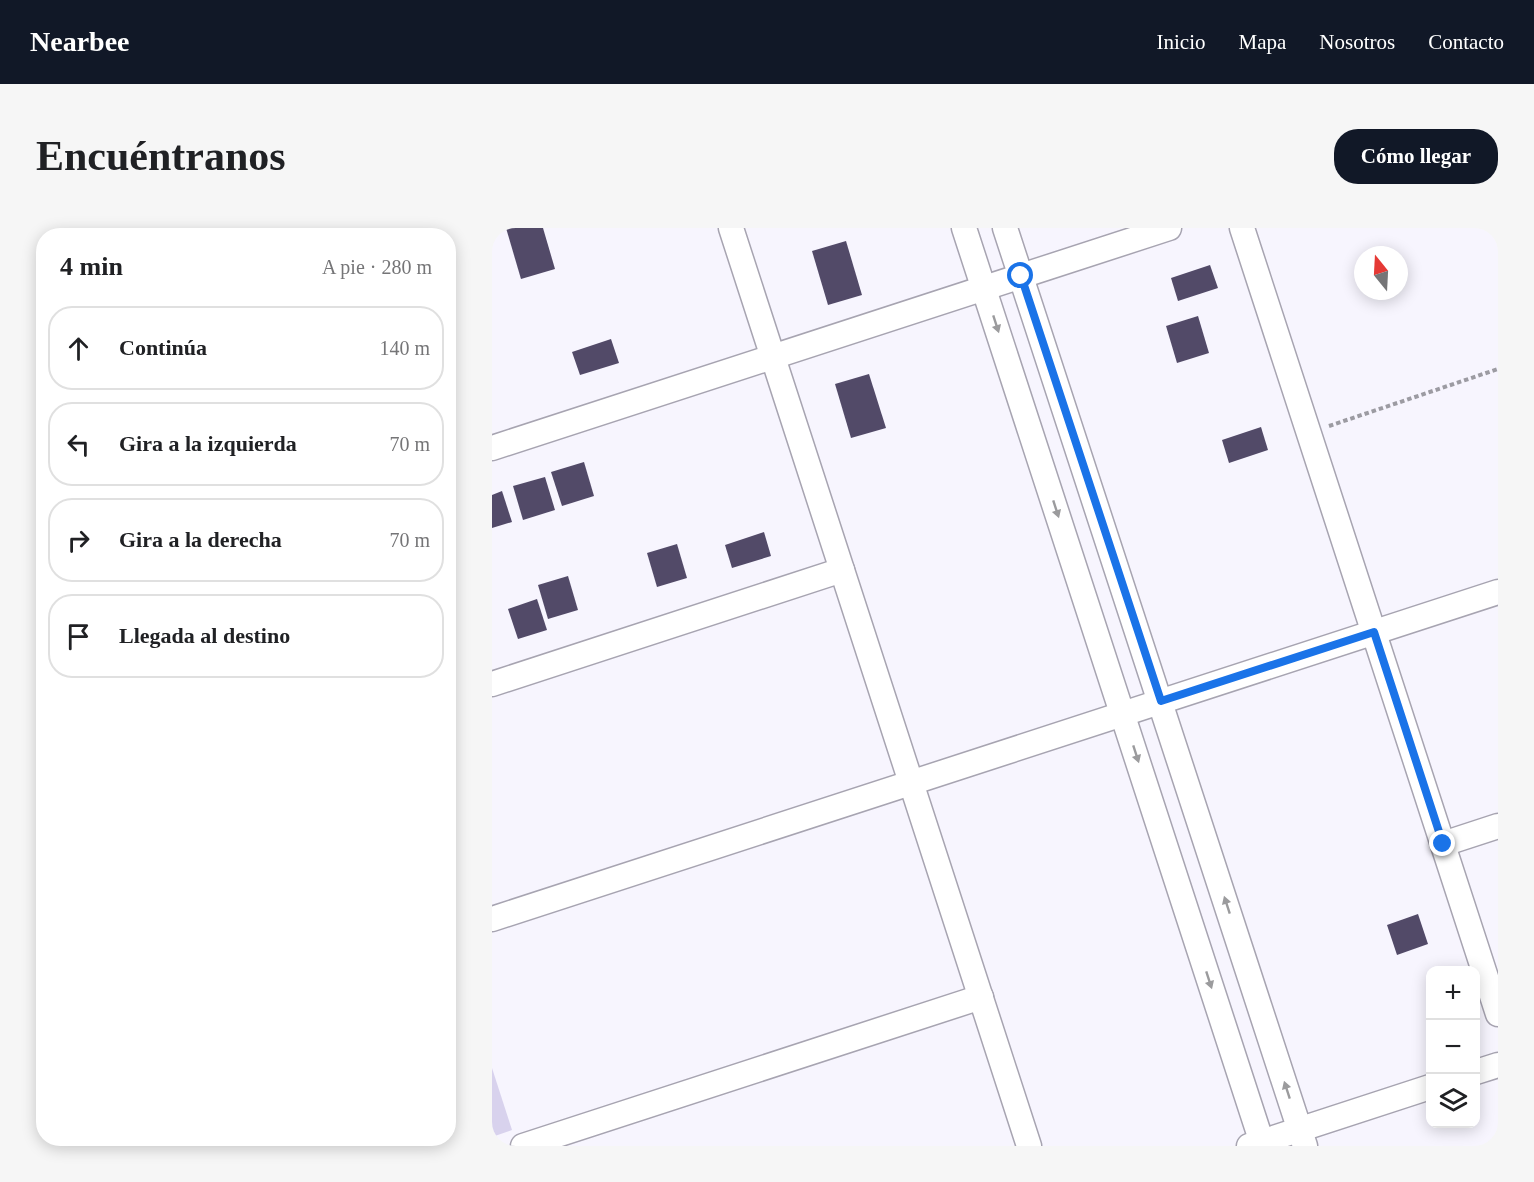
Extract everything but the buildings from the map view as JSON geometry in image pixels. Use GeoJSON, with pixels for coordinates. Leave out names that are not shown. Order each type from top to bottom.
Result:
{"type":"FeatureCollection","features":[{"type":"Feature","properties":{"kind":"street"},"geometry":{"type":"LineString","coordinates":[[731,228],[1029,1146]]}},
{"type":"Feature","properties":{"kind":"street"},"geometry":{"type":"LineString","coordinates":[[964,228],[1123,714],[1258,1145],[1303,1138],[1426,1089]]}},
{"type":"Feature","properties":{"kind":"street"},"geometry":{"type":"LineString","coordinates":[[1005,228],[1303,1138]]}},
{"type":"Feature","properties":{"kind":"street"},"geometry":{"type":"LineString","coordinates":[[492,448],[1169,228]]}},
{"type":"Feature","properties":{"kind":"street"},"geometry":{"type":"LineString","coordinates":[[1242,228],[1498,1014]]}},
{"type":"Feature","properties":{"kind":"street"},"geometry":{"type":"LineString","coordinates":[[492,684],[842,570]]}},
{"type":"Feature","properties":{"kind":"street"},"geometry":{"type":"LineString","coordinates":[[492,919],[1498,592]]}},
{"type":"Feature","properties":{"kind":"street"},"geometry":{"type":"LineString","coordinates":[[1443,844],[1498,826]]}},
{"type":"Feature","properties":{"kind":"street"},"geometry":{"type":"LineString","coordinates":[[523,1146],[981,997]]}},
{"type":"Feature","properties":{"kind":"street"},"geometry":{"type":"LineString","coordinates":[[1480,1071],[1498,1065]]}},
{"type":"Feature","properties":{"kind":"path"},"geometry":{"type":"LineString","coordinates":[[1309,433],[1498,369]]}},
{"type":"Feature","properties":{"kind":"shaded area"},"geometry":{"type":"Polygon","coordinates":[[[492,1068],[512,1130],[492,1137],[492,1068]]]}},
{"type":"Feature","properties":{"kind":"route"},"geometry":{"type":"LineString","coordinates":[[1021,276],[1161,701],[1374,632],[1443,844]]}}]}
